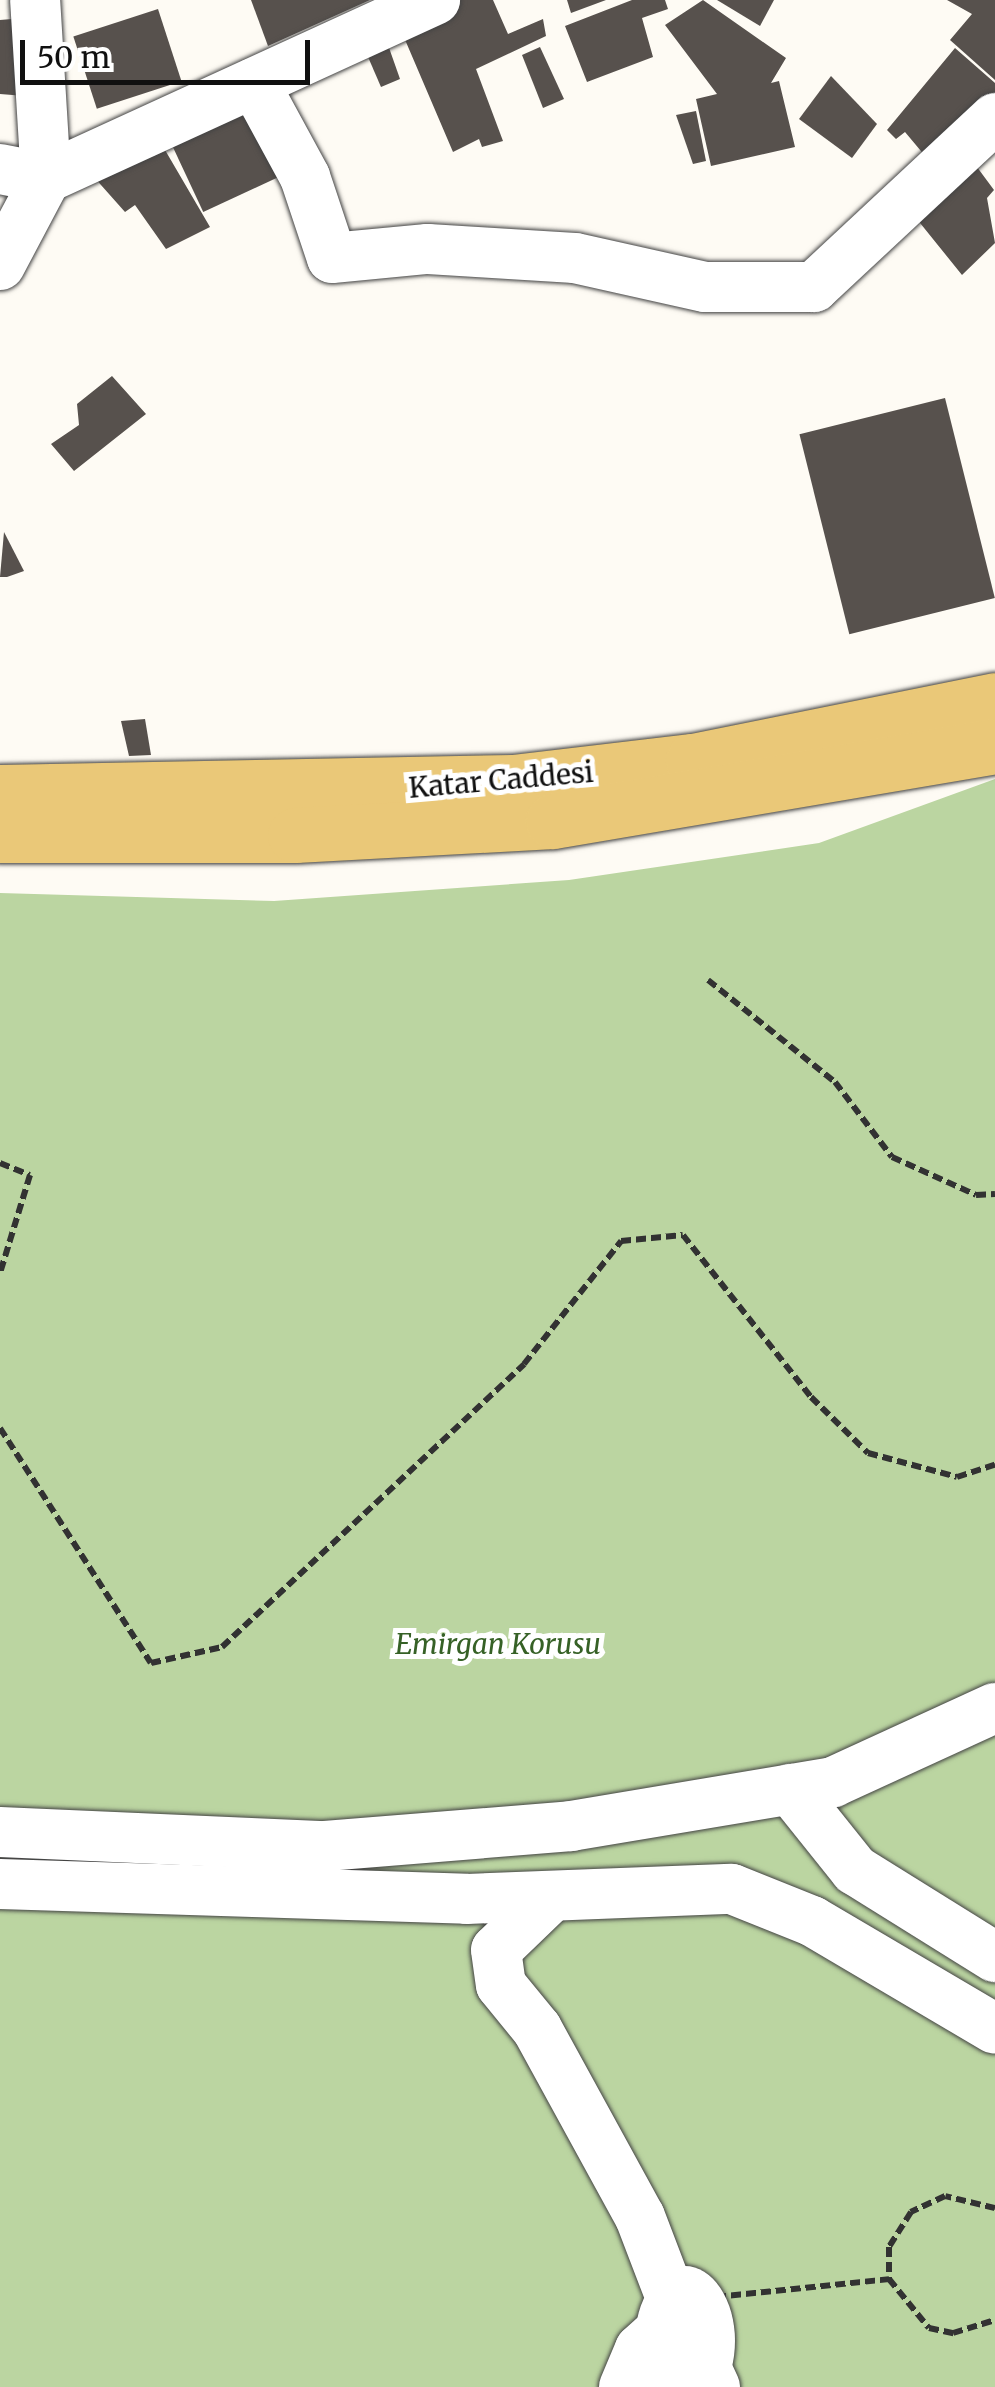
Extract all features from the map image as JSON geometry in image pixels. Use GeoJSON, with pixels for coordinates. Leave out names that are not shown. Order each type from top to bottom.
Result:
{"type":"FeatureCollection","features":[{"type":"Feature","properties":{"kind":"main road","name":"Katar Caddesi"},"geometry":{"type":"LineString","coordinates":[[0,792],[513,782],[693,761],[995,700]]}},
{"type":"Feature","properties":{"kind":"main road","name":"Katar Caddesi"},"geometry":{"type":"LineString","coordinates":[[0,835],[294,835],[553,821],[995,746]]}},
{"type":"Feature","properties":{"kind":"street"},"geometry":{"type":"LineString","coordinates":[[0,266],[23,174],[35,0]]}},
{"type":"Feature","properties":{"kind":"street"},"geometry":{"type":"LineString","coordinates":[[23,174],[254,83],[435,0]]}},
{"type":"Feature","properties":{"kind":"street"},"geometry":{"type":"LineString","coordinates":[[254,83],[305,177],[332,258],[428,249],[575,258],[705,287],[814,287],[995,118]]}},
{"type":"Feature","properties":{"kind":"street"},"geometry":{"type":"LineString","coordinates":[[0,1832],[325,1846],[571,1826],[833,1782],[995,1708]]}},
{"type":"Feature","properties":{"kind":"street"},"geometry":{"type":"LineString","coordinates":[[790,1789],[854,1870],[985,1937]]}},
{"type":"Feature","properties":{"kind":"street"},"geometry":{"type":"LineString","coordinates":[[10,1895],[61,1834]]}},
{"type":"Feature","properties":{"kind":"street"},"geometry":{"type":"LineString","coordinates":[[10,1895],[551,1897],[732,1889],[812,1921],[995,2029]]}},
{"type":"Feature","properties":{"kind":"street"},"geometry":{"type":"LineString","coordinates":[[551,1897],[496,1950],[502,1985],[537,2029],[631,2200],[714,2387]]}},
{"type":"Feature","properties":{"kind":"street"},"geometry":{"type":"LineString","coordinates":[[624,2387],[640,2350],[680,2310]]}},
{"type":"Feature","properties":{"kind":"path"},"geometry":{"type":"LineString","coordinates":[[708,980],[835,1082],[892,1157],[976,1194],[995,1194]]}},
{"type":"Feature","properties":{"kind":"path"},"geometry":{"type":"LineString","coordinates":[[0,1164],[30,1175],[0,1274]]}},
{"type":"Feature","properties":{"kind":"path"},"geometry":{"type":"LineString","coordinates":[[0,1428],[151,1664],[222,1647],[524,1364],[621,1241],[683,1235],[811,1397],[868,1452],[957,1477],[995,1465]]}},
{"type":"Feature","properties":{"kind":"path"},"geometry":{"type":"LineString","coordinates":[[995,2208],[944,2196],[911,2212],[889,2247],[889,2279],[929,2328],[953,2333],[995,2320]]}},
{"type":"Feature","properties":{"kind":"path"},"geometry":{"type":"LineString","coordinates":[[680,2310],[889,2279]]}},
{"type":"Feature","properties":{"kind":"green space","name":"Emirgan Korusu"},"geometry":{"type":"Polygon","coordinates":[[[995,779],[995,2387],[0,2387],[0,893],[274,901],[569,880],[819,843],[995,779]]]}},
{"type":"Feature","properties":{"kind":"building"},"geometry":{"type":"Polygon","coordinates":[[[251,0],[370,0],[268,46],[251,0]]]}},
{"type":"Feature","properties":{"kind":"building"},"geometry":{"type":"Polygon","coordinates":[[[452,0],[493,0],[508,34],[543,19],[546,36],[476,69],[503,141],[482,147],[479,139],[453,152],[400,28],[452,0]]]}},
{"type":"Feature","properties":{"kind":"building"},"geometry":{"type":"Polygon","coordinates":[[[567,0],[606,0],[571,13],[567,0]]]}},
{"type":"Feature","properties":{"kind":"building"},"geometry":{"type":"Polygon","coordinates":[[[632,0],[665,0],[668,9],[642,18],[653,57],[587,82],[565,26],[632,0]]]}},
{"type":"Feature","properties":{"kind":"building"},"geometry":{"type":"Polygon","coordinates":[[[703,0],[786,58],[771,83],[779,81],[795,147],[711,166],[696,99],[717,94],[665,25],[703,0]]]}},
{"type":"Feature","properties":{"kind":"building"},"geometry":{"type":"Polygon","coordinates":[[[717,0],[774,0],[760,26],[717,0]]]}},
{"type":"Feature","properties":{"kind":"building"},"geometry":{"type":"Polygon","coordinates":[[[947,0],[995,0],[995,80],[950,40],[972,14],[947,0]]]}},
{"type":"Feature","properties":{"kind":"building"},"geometry":{"type":"Polygon","coordinates":[[[158,9],[181,81],[97,109],[73,37],[158,9]]]}},
{"type":"Feature","properties":{"kind":"building"},"geometry":{"type":"Polygon","coordinates":[[[12,19],[25,96],[0,94],[0,20],[12,19]]]}},
{"type":"Feature","properties":{"kind":"building"},"geometry":{"type":"Polygon","coordinates":[[[387,42],[400,79],[381,87],[365,50],[387,42]]]}},
{"type":"Feature","properties":{"kind":"building"},"geometry":{"type":"Polygon","coordinates":[[[540,47],[564,99],[543,108],[522,55],[540,47]]]}},
{"type":"Feature","properties":{"kind":"building"},"geometry":{"type":"Polygon","coordinates":[[[955,48],[995,83],[995,107],[931,163],[905,132],[896,139],[887,130],[955,48]]]}},
{"type":"Feature","properties":{"kind":"building"},"geometry":{"type":"Polygon","coordinates":[[[831,76],[877,124],[852,158],[799,119],[831,76]]]}},
{"type":"Feature","properties":{"kind":"building"},"geometry":{"type":"Polygon","coordinates":[[[253,94],[289,172],[203,212],[167,134],[253,94]]]}},
{"type":"Feature","properties":{"kind":"building"},"geometry":{"type":"Polygon","coordinates":[[[696,111],[706,161],[693,164],[676,115],[696,111]]]}},
{"type":"Feature","properties":{"kind":"building"},"geometry":{"type":"Polygon","coordinates":[[[158,138],[210,227],[166,249],[135,205],[125,212],[93,176],[158,138]]]}},
{"type":"Feature","properties":{"kind":"building"},"geometry":{"type":"Polygon","coordinates":[[[974,163],[994,190],[987,198],[995,243],[962,275],[912,213],[974,163]]]}},
{"type":"Feature","properties":{"kind":"building"},"geometry":{"type":"Polygon","coordinates":[[[112,376],[146,414],[74,471],[51,444],[79,425],[77,404],[112,376]]]}},
{"type":"Feature","properties":{"kind":"building"},"geometry":{"type":"Polygon","coordinates":[[[945,398],[995,598],[849,634],[799,434],[945,398]]]}},
{"type":"Feature","properties":{"kind":"building"},"geometry":{"type":"Polygon","coordinates":[[[4,532],[24,571],[0,577],[4,532]]]}},
{"type":"Feature","properties":{"kind":"building"},"geometry":{"type":"Polygon","coordinates":[[[145,719],[151,755],[129,756],[121,721],[145,719]]]}}]}
